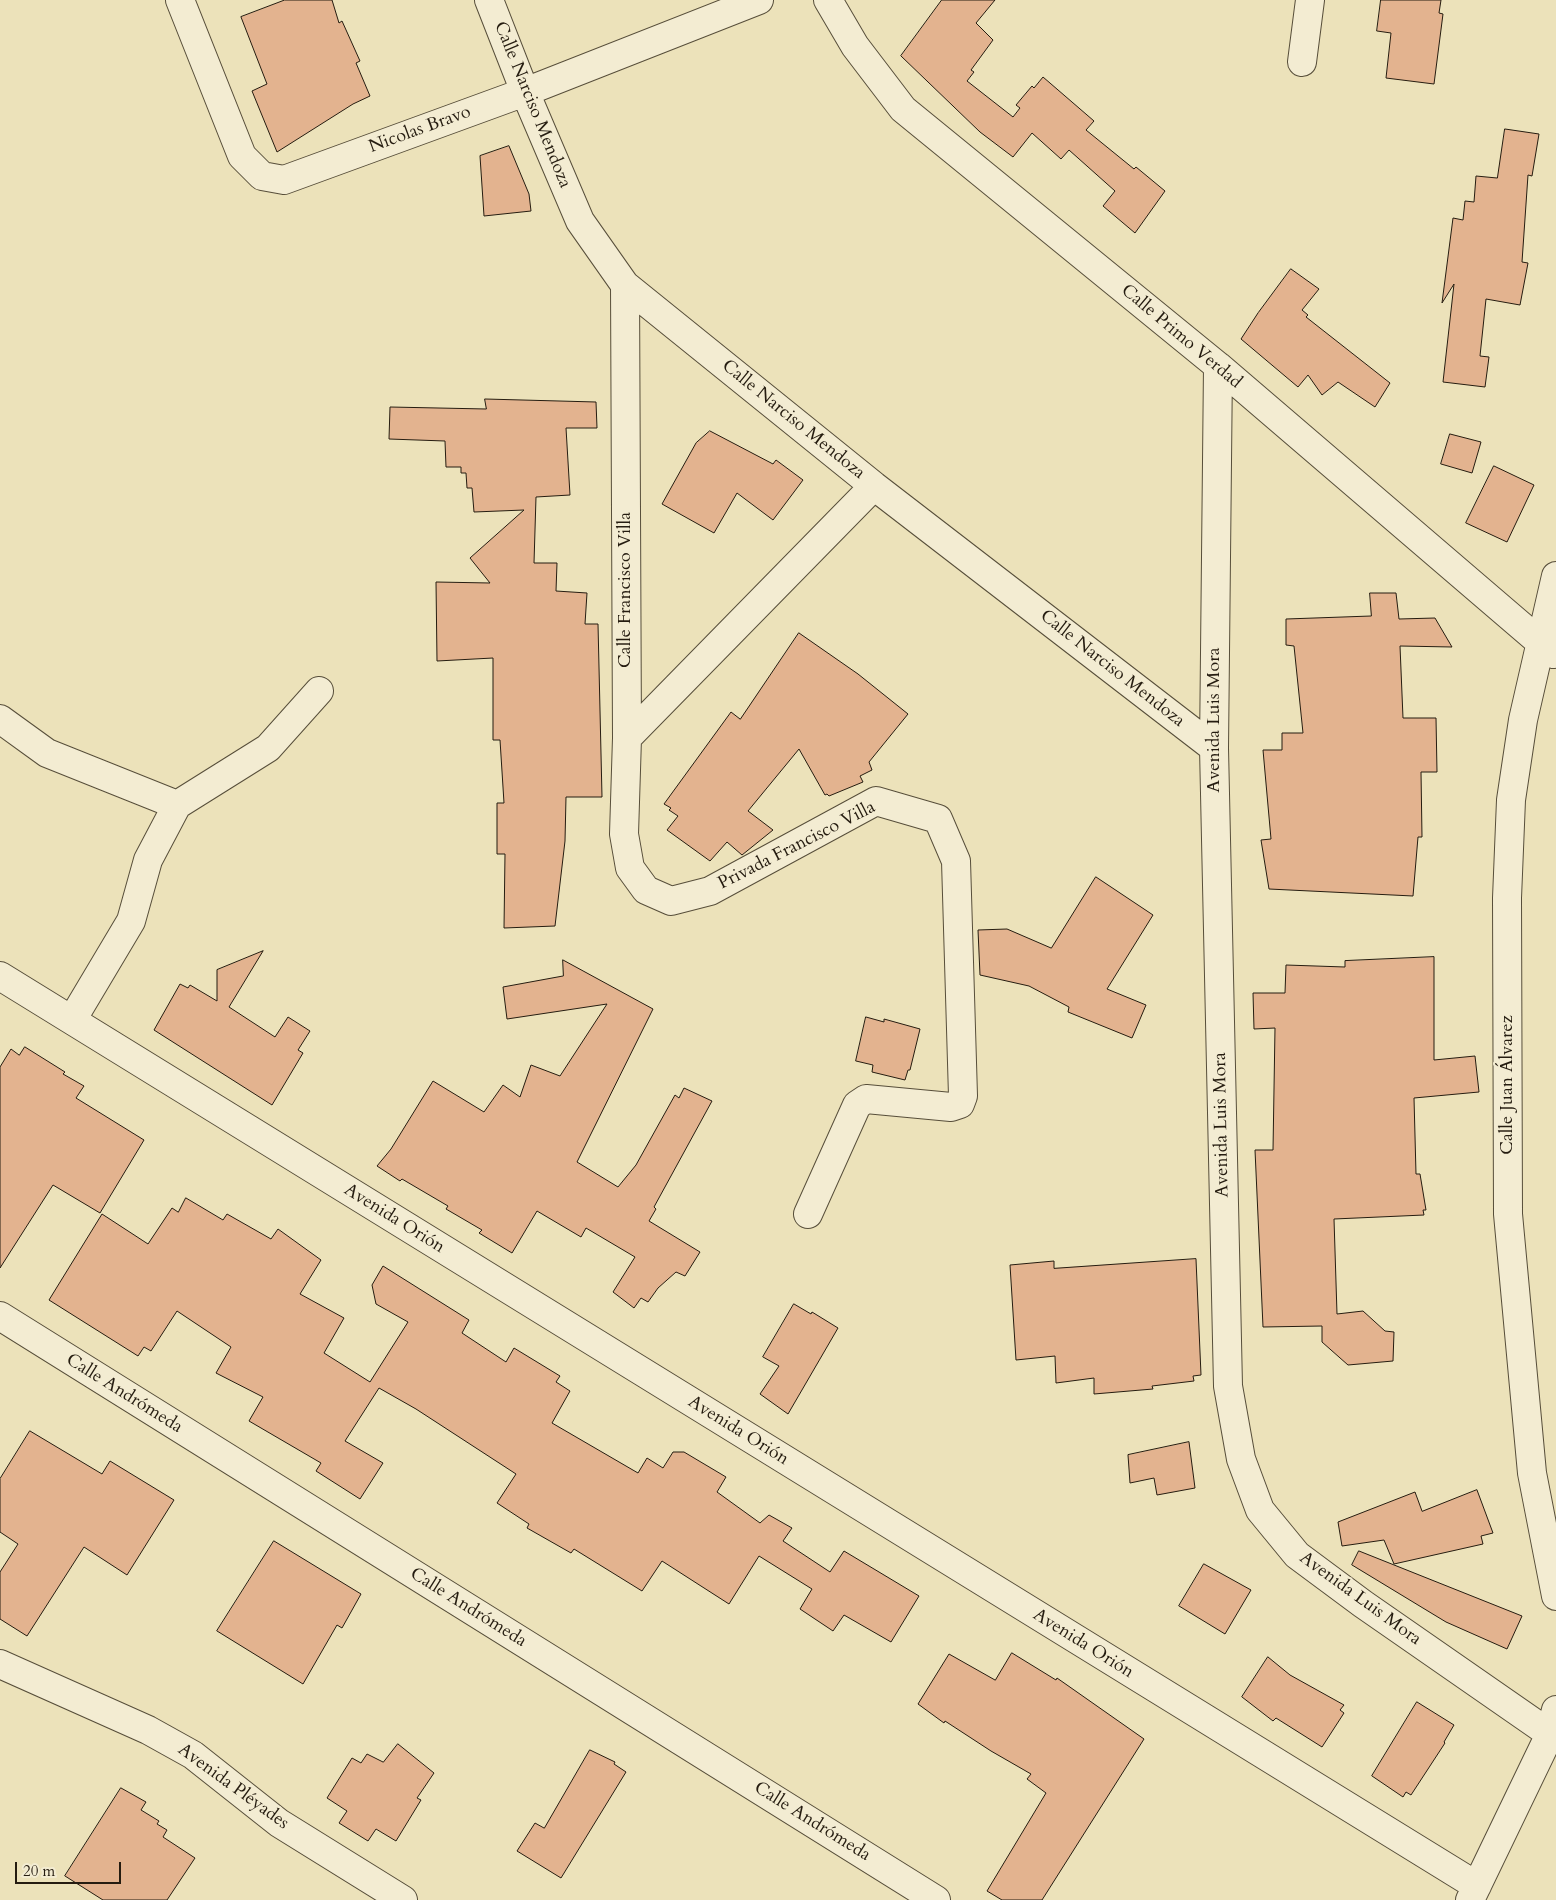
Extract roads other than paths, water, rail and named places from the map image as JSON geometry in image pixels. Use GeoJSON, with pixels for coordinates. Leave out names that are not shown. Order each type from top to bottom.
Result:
{"type":"FeatureCollection","features":[{"type":"Feature","properties":{"kind":"street","name":"Nicolas Bravo"},"geometry":{"type":"LineString","coordinates":[[180,0],[242,156],[262,176],[284,180],[525,92],[759,0]]}},
{"type":"Feature","properties":{"kind":"street","name":"Calle Narciso Mendoza"},"geometry":{"type":"LineString","coordinates":[[489,0],[525,92],[580,222],[625,285],[874,486],[1214,748]]}},
{"type":"Feature","properties":{"kind":"street","name":"Calle Primo Verdad"},"geometry":{"type":"LineString","coordinates":[[828,0],[855,46],[903,109],[1218,366],[1548,649]]}},
{"type":"Feature","properties":{"kind":"street"},"geometry":{"type":"LineString","coordinates":[[1302,62],[1310,0]]}},
{"type":"Feature","properties":{"kind":"street","name":"Calle Francisco Villa"},"geometry":{"type":"LineString","coordinates":[[625,285],[627,738],[624,834],[630,868],[646,890]]}},
{"type":"Feature","properties":{"kind":"street","name":"Avenida Luis Mora"},"geometry":{"type":"LineString","coordinates":[[1218,366],[1214,748],[1228,1386],[1241,1459],[1260,1510],[1297,1555],[1363,1604],[1554,1727]]}},
{"type":"Feature","properties":{"kind":"street"},"geometry":{"type":"LineString","coordinates":[[627,738],[874,486]]}},
{"type":"Feature","properties":{"kind":"street","name":"Calle Juan Álvarez"},"geometry":{"type":"LineString","coordinates":[[1556,576],[1548,649],[1523,720],[1511,800],[1508,898],[1508,1214],[1532,1473],[1556,1596]]}},
{"type":"Feature","properties":{"kind":"street"},"geometry":{"type":"LineString","coordinates":[[72,1020],[131,921],[148,860],[177,805],[268,748],[320,691]]}},
{"type":"Feature","properties":{"kind":"street"},"geometry":{"type":"LineString","coordinates":[[0,719],[47,753],[177,805]]}},
{"type":"Feature","properties":{"kind":"street","name":"Privada Francisco Villa"},"geometry":{"type":"LineString","coordinates":[[646,890],[671,901],[710,891],[876,801],[938,818],[956,861],[963,1096],[960,1104],[951,1107],[866,1099],[857,1106],[808,1214]]}},
{"type":"Feature","properties":{"kind":"street","name":"Avenida Orión"},"geometry":{"type":"LineString","coordinates":[[0,976],[1474,1893]]}},
{"type":"Feature","properties":{"kind":"street","name":"Calle Andrómeda"},"geometry":{"type":"LineString","coordinates":[[0,1316],[936,1900]]}},
{"type":"Feature","properties":{"kind":"street","name":"Avenida Pléyades"},"geometry":{"type":"LineString","coordinates":[[0,1664],[148,1730],[193,1755],[279,1823],[403,1900]]}},
{"type":"Feature","properties":{"kind":"street"},"geometry":{"type":"LineString","coordinates":[[1474,1893],[1554,1727]]}}]}
